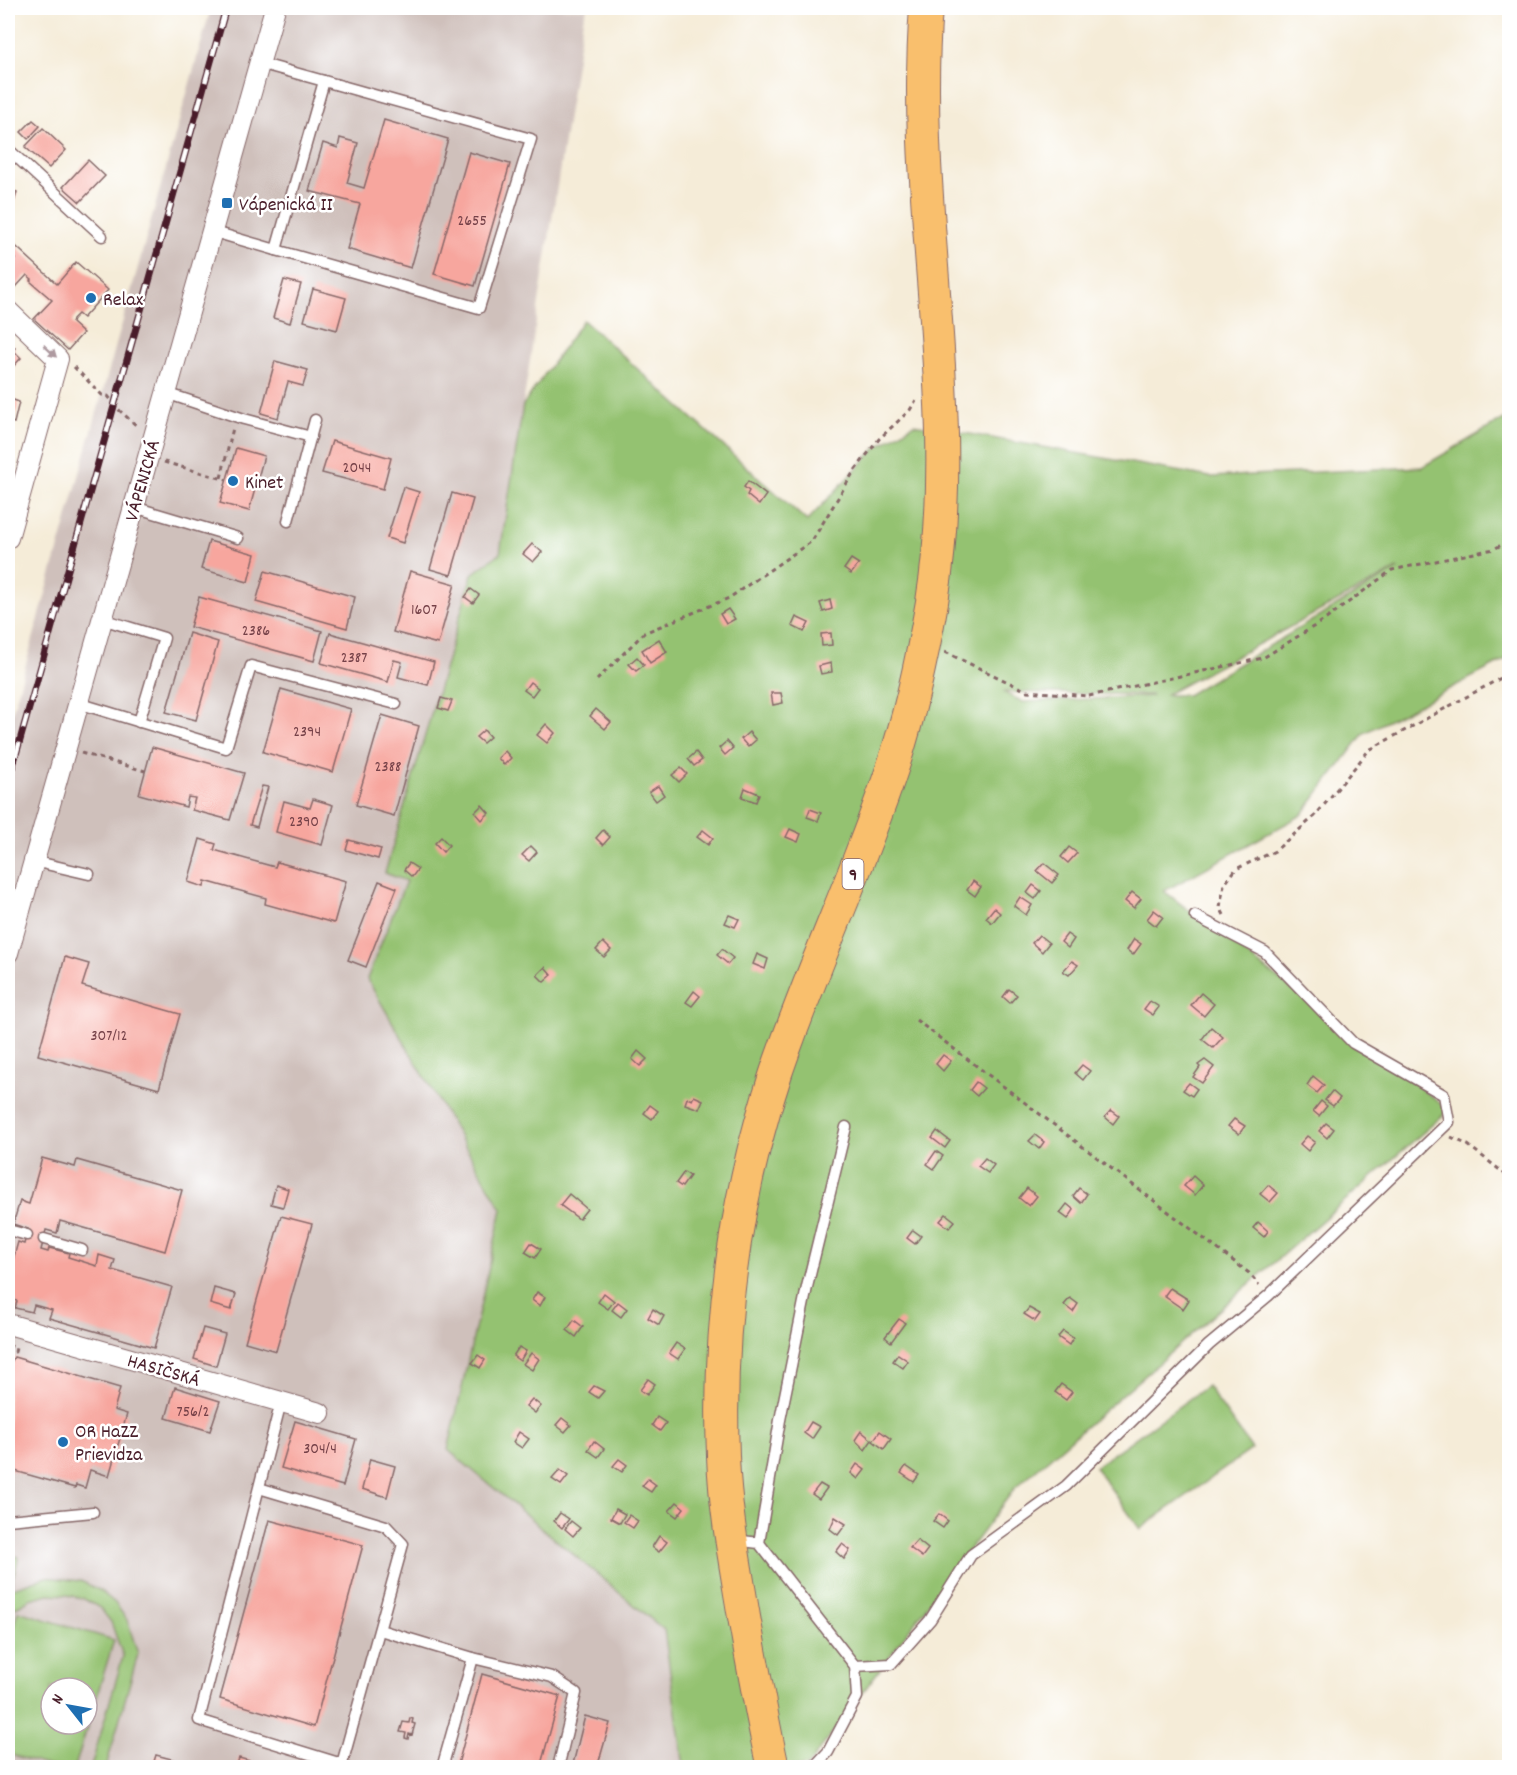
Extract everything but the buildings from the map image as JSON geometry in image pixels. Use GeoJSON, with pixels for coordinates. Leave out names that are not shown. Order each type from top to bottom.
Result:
{"type":"FeatureCollection","features":[{"type":"Feature","properties":{"kind":"main road","name":"9"},"geometry":{"type":"LineString","coordinates":[[773,1767],[765,1731],[745,1541],[723,1459],[724,1337],[734,1253],[746,1184],[775,1077],[806,989],[879,810],[910,711],[933,596],[941,492],[940,366],[924,156],[923,78],[926,8]]}},
{"type":"Feature","properties":{"kind":"street","name":"VÁPENICKÁ"},"geometry":{"type":"LineString","coordinates":[[8,953],[275,8]]}},
{"type":"Feature","properties":{"kind":"street"},"geometry":{"type":"LineString","coordinates":[[8,311],[58,358],[8,538]]}},
{"type":"Feature","properties":{"kind":"street","name":"HASIČSKÁ"},"geometry":{"type":"LineString","coordinates":[[8,1324],[320,1413]]}},
{"type":"Feature","properties":{"kind":"lane"},"geometry":{"type":"LineString","coordinates":[[211,231],[479,308],[531,139],[259,63]]}},
{"type":"Feature","properties":{"kind":"lane"},"geometry":{"type":"LineString","coordinates":[[276,250],[324,81]]}},
{"type":"Feature","properties":{"kind":"lane"},"geometry":{"type":"LineString","coordinates":[[8,149],[102,236]]}},
{"type":"Feature","properties":{"kind":"lane"},"geometry":{"type":"LineString","coordinates":[[166,393],[310,437]]}},
{"type":"Feature","properties":{"kind":"lane"},"geometry":{"type":"LineString","coordinates":[[288,521],[315,420]]}},
{"type":"Feature","properties":{"kind":"lane"},"geometry":{"type":"LineString","coordinates":[[134,507],[238,538]]}},
{"type":"Feature","properties":{"kind":"lane"},"geometry":{"type":"LineString","coordinates":[[102,619],[164,638],[139,722]]}},
{"type":"Feature","properties":{"kind":"lane"},"geometry":{"type":"LineString","coordinates":[[78,704],[226,748],[251,666],[396,704]]}},
{"type":"Feature","properties":{"kind":"lane"},"geometry":{"type":"LineString","coordinates":[[33,861],[89,874]]}},
{"type":"Feature","properties":{"kind":"lane"},"geometry":{"type":"LineString","coordinates":[[855,1666],[891,1664],[930,1620],[971,1555],[1066,1486],[1209,1345],[1268,1296],[1449,1122],[1444,1095],[1353,1043],[1265,952],[1195,916]]}},
{"type":"Feature","properties":{"kind":"lane"},"geometry":{"type":"LineString","coordinates":[[813,1767],[828,1752],[857,1697],[855,1666],[745,1541],[780,1420],[807,1287],[846,1127]]}},
{"type":"Feature","properties":{"kind":"lane"},"geometry":{"type":"LineString","coordinates":[[8,1230],[27,1235]]}},
{"type":"Feature","properties":{"kind":"lane"},"geometry":{"type":"LineString","coordinates":[[44,1239],[82,1250]]}},
{"type":"Feature","properties":{"kind":"lane"},"geometry":{"type":"LineString","coordinates":[[259,1488],[386,1526],[404,1544],[342,1766],[199,1720],[281,1402]]}},
{"type":"Feature","properties":{"kind":"lane"},"geometry":{"type":"LineString","coordinates":[[8,1520],[93,1512]]}},
{"type":"Feature","properties":{"kind":"lane"},"geometry":{"type":"LineString","coordinates":[[380,1630],[473,1658],[552,1677],[576,1694],[558,1767]]}},
{"type":"Feature","properties":{"kind":"lane"},"geometry":{"type":"LineString","coordinates":[[442,1767],[473,1658]]}},
{"type":"Feature","properties":{"kind":"path"},"geometry":{"type":"LineString","coordinates":[[58,358],[67,360],[102,395],[108,396],[120,411],[127,415]]}},
{"type":"Feature","properties":{"kind":"path"},"geometry":{"type":"LineString","coordinates":[[597,680],[644,633],[729,598],[812,541],[853,473],[879,439],[910,410],[940,366]]}},
{"type":"Feature","properties":{"kind":"path"},"geometry":{"type":"LineString","coordinates":[[220,478],[236,416]]}},
{"type":"Feature","properties":{"kind":"path"},"geometry":{"type":"LineString","coordinates":[[148,457],[227,480]]}},
{"type":"Feature","properties":{"kind":"path"},"geometry":{"type":"LineString","coordinates":[[925,642],[1027,690],[1089,696],[1263,658],[1326,619],[1392,570],[1494,549],[1509,540]]}},
{"type":"Feature","properties":{"kind":"path"},"geometry":{"type":"LineString","coordinates":[[1233,935],[1220,907],[1224,885],[1236,869],[1275,851],[1315,816],[1369,750],[1509,673]]}},
{"type":"Feature","properties":{"kind":"path"},"geometry":{"type":"LineString","coordinates":[[65,748],[145,771]]}},
{"type":"Feature","properties":{"kind":"path"},"geometry":{"type":"LineString","coordinates":[[916,1020],[1249,1273],[1268,1296]]}},
{"type":"Feature","properties":{"kind":"path"},"geometry":{"type":"LineString","coordinates":[[1439,1131],[1468,1145],[1509,1178]]}},
{"type":"Feature","properties":{"kind":"path"},"geometry":{"type":"LineString","coordinates":[[8,1345],[16,1348],[15,1352],[8,1350]]}},
{"type":"Feature","properties":{"kind":"shaded area"},"geometry":{"type":"Polygon","coordinates":[[[211,8],[587,8],[583,19],[500,553],[472,574],[385,873],[406,881],[367,979],[502,1209],[448,1450],[664,1630],[684,1767],[8,1767],[8,728],[211,8]]]}},
{"type":"Feature","properties":{"kind":"green space"},"geometry":{"type":"Polygon","coordinates":[[[583,320],[807,521],[876,448],[914,424],[1210,477],[1422,467],[1509,416],[1509,658],[1364,733],[1302,815],[1164,891],[1449,1110],[1015,1488],[807,1767],[684,1767],[664,1630],[448,1450],[502,1209],[367,979],[406,881],[385,873],[472,574],[500,553],[523,405],[583,320]],[[1397,569],[1165,695],[1187,695],[1397,569]],[[1003,692],[1023,702],[1152,696],[1151,695],[1003,692]]]}},
{"type":"Feature","properties":{"kind":"green space"},"geometry":{"type":"Polygon","coordinates":[[[1207,1386],[1252,1449],[1140,1529],[1095,1467],[1207,1386]]]}},
{"type":"Feature","properties":{"kind":"green space"},"geometry":{"type":"Polygon","coordinates":[[[8,1553],[19,1557],[10,1589],[46,1577],[81,1581],[99,1590],[115,1603],[127,1620],[138,1654],[106,1767],[91,1767],[123,1656],[111,1622],[100,1608],[82,1598],[66,1595],[49,1594],[30,1599],[8,1612],[8,1553]]]}},
{"type":"Feature","properties":{"kind":"green space"},"geometry":{"type":"Polygon","coordinates":[[[18,1611],[114,1640],[99,1689],[99,1676],[39,1676],[39,1736],[85,1736],[75,1767],[52,1767],[8,1754],[8,1645],[18,1611]]]}},
{"type":"Feature","properties":{"kind":"railway"},"geometry":{"type":"LineString","coordinates":[[8,783],[226,8]]}},
{"type":"Feature","properties":{"kind":"place","name":"Vápenická II"},"geometry":{"type":"Point","coordinates":[227,203]}},
{"type":"Feature","properties":{"kind":"place","name":"Relax"},"geometry":{"type":"Point","coordinates":[91,298]}},
{"type":"Feature","properties":{"kind":"place","name":"Kinet"},"geometry":{"type":"Point","coordinates":[233,481]}},
{"type":"Feature","properties":{"kind":"place","name":"OR HaZZ Prievidza"},"geometry":{"type":"Point","coordinates":[63,1442]}}]}
